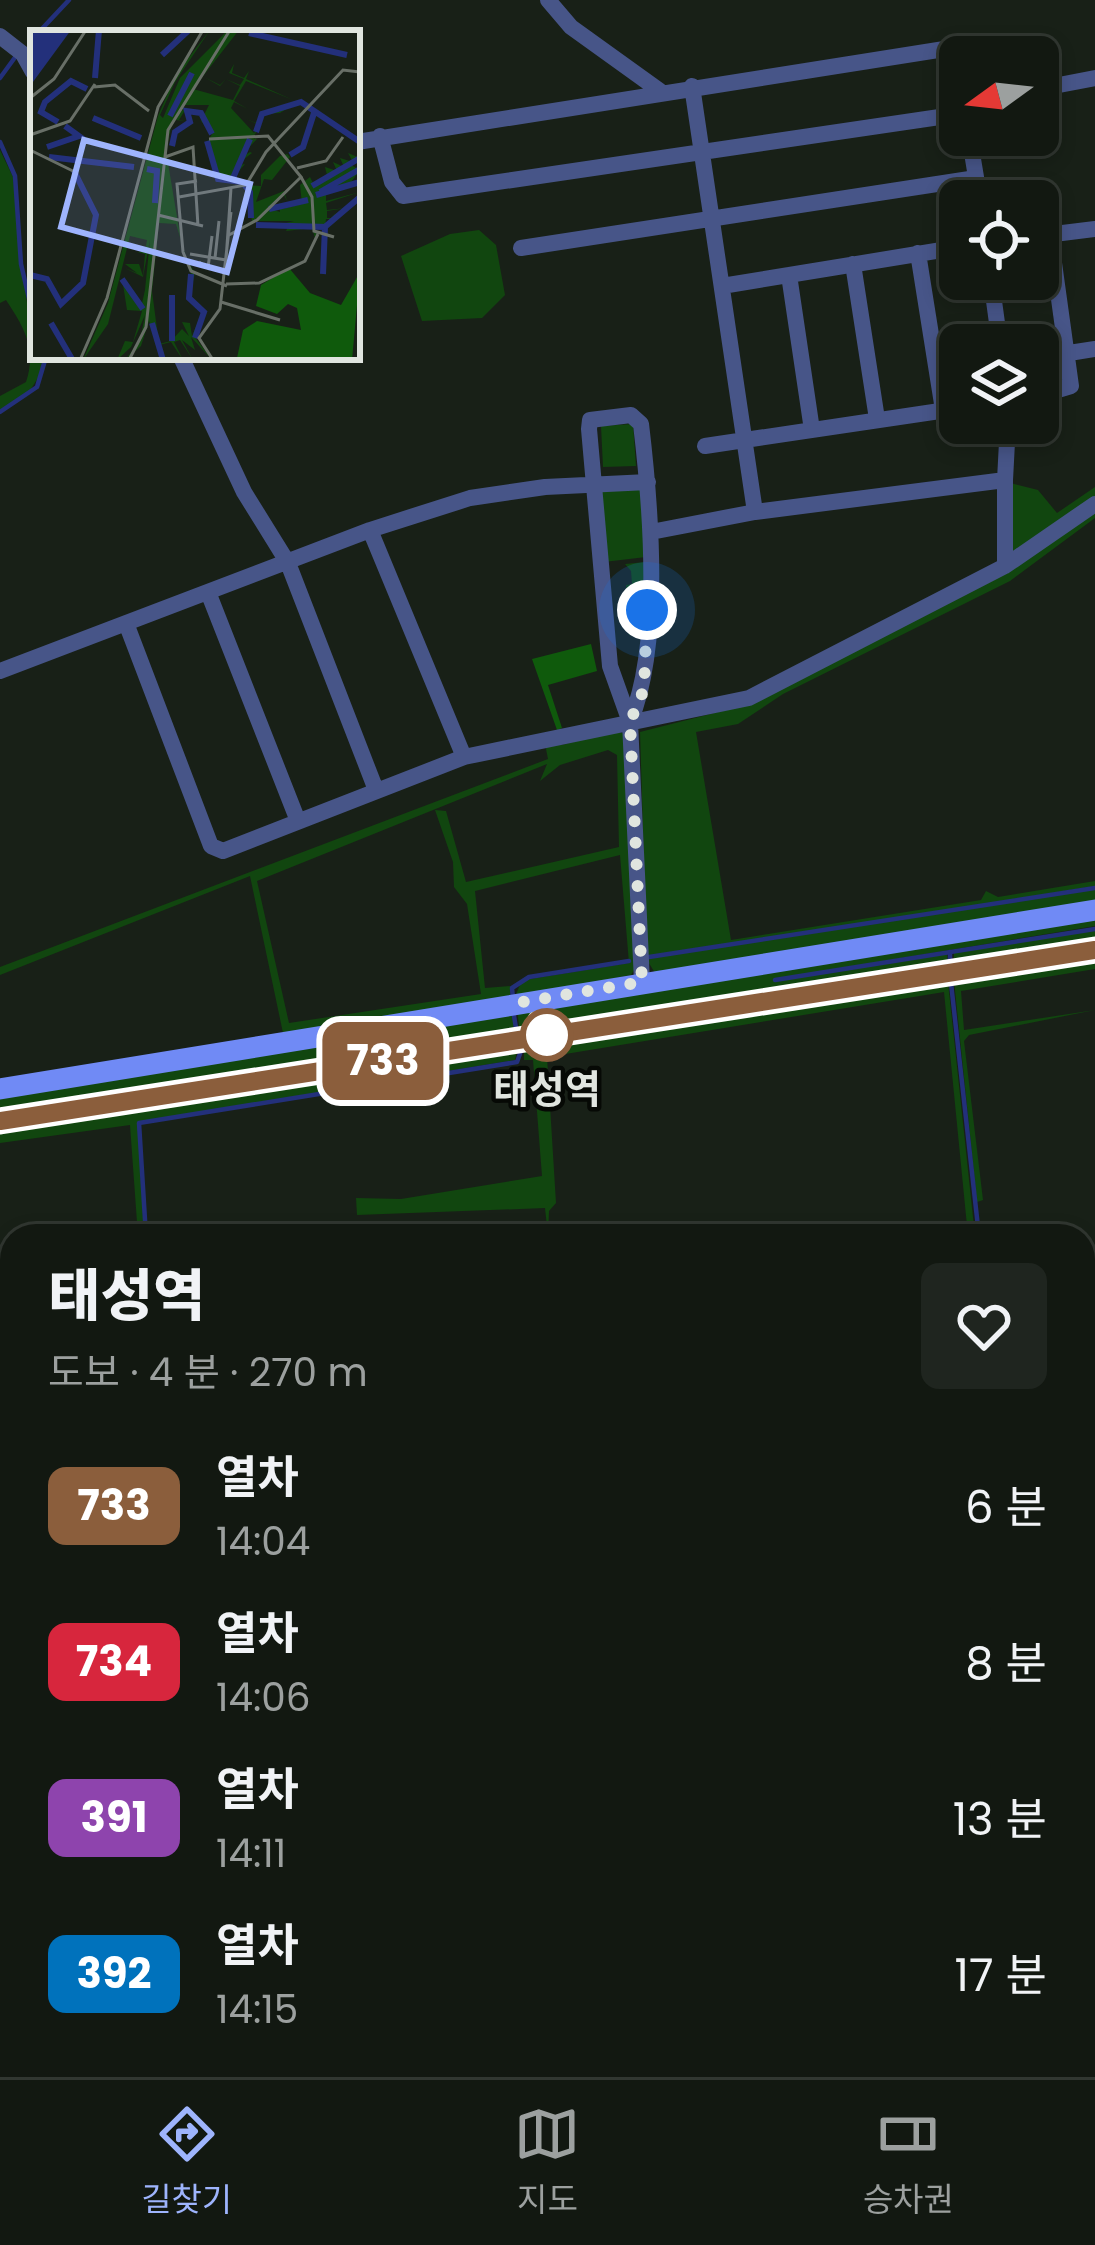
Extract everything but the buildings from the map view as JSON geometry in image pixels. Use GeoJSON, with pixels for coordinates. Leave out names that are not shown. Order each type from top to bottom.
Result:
{"type":"FeatureCollection","features":[{"type":"Feature","properties":{"kind":"main road"},"geometry":{"type":"LineString","coordinates":[[0,1089],[1095,910]]}},
{"type":"Feature","properties":{"kind":"street"},"geometry":{"type":"LineString","coordinates":[[548,0],[571,27],[660,91]]}},
{"type":"Feature","properties":{"kind":"street"},"geometry":{"type":"LineString","coordinates":[[0,36],[20,51],[30,67]]}},
{"type":"Feature","properties":{"kind":"street"},"geometry":{"type":"LineString","coordinates":[[360,141],[939,50]]}},
{"type":"Feature","properties":{"kind":"street"},"geometry":{"type":"LineString","coordinates":[[1059,85],[1095,78]]}},
{"type":"Feature","properties":{"kind":"street"},"geometry":{"type":"LineString","coordinates":[[692,86],[755,512]]}},
{"type":"Feature","properties":{"kind":"street"},"geometry":{"type":"LineString","coordinates":[[380,136],[392,182],[403,196],[939,117]]}},
{"type":"Feature","properties":{"kind":"street"},"geometry":{"type":"LineString","coordinates":[[521,248],[976,178],[972,156]]}},
{"type":"Feature","properties":{"kind":"street"},"geometry":{"type":"LineString","coordinates":[[1059,233],[1095,229]]}},
{"type":"Feature","properties":{"kind":"street"},"geometry":{"type":"LineString","coordinates":[[722,286],[939,250]]}},
{"type":"Feature","properties":{"kind":"street"},"geometry":{"type":"LineString","coordinates":[[918,253],[939,352]]}},
{"type":"Feature","properties":{"kind":"street"},"geometry":{"type":"LineString","coordinates":[[853,264],[877,419]]}},
{"type":"Feature","properties":{"kind":"street"},"geometry":{"type":"LineString","coordinates":[[789,275],[812,430]]}},
{"type":"Feature","properties":{"kind":"street"},"geometry":{"type":"LineString","coordinates":[[1058,300],[1071,386],[1059,390]]}},
{"type":"Feature","properties":{"kind":"street"},"geometry":{"type":"LineString","coordinates":[[1069,353],[1095,349]]}},
{"type":"Feature","properties":{"kind":"street"},"geometry":{"type":"LineString","coordinates":[[182,360],[244,492],[288,563],[376,790]]}},
{"type":"Feature","properties":{"kind":"street"},"geometry":{"type":"LineString","coordinates":[[704,446],[939,411]]}},
{"type":"Feature","properties":{"kind":"street"},"geometry":{"type":"LineString","coordinates":[[630,722],[644,689],[650,532],[641,424],[632,415],[590,420],[591,484],[610,666],[630,722],[642,982]]}},
{"type":"Feature","properties":{"kind":"street"},"geometry":{"type":"LineString","coordinates":[[1005,566],[1007,444]]}},
{"type":"Feature","properties":{"kind":"street"},"geometry":{"type":"LineString","coordinates":[[650,532],[755,512],[1005,480]]}},
{"type":"Feature","properties":{"kind":"street"},"geometry":{"type":"LineString","coordinates":[[0,671],[370,530],[470,498],[648,482]]}},
{"type":"Feature","properties":{"kind":"street"},"geometry":{"type":"LineString","coordinates":[[126,623],[211,846],[223,851],[464,757],[749,698],[1005,566],[1095,504]]}},
{"type":"Feature","properties":{"kind":"street"},"geometry":{"type":"LineString","coordinates":[[370,530],[464,757]]}},
{"type":"Feature","properties":{"kind":"street"},"geometry":{"type":"LineString","coordinates":[[208,592],[298,821]]}},
{"type":"Feature","properties":{"kind":"green space"},"geometry":{"type":"Polygon","coordinates":[[[0,150],[13,177],[30,359],[18,320],[6,300],[0,303],[0,150]]]}},
{"type":"Feature","properties":{"kind":"green space"},"geometry":{"type":"Polygon","coordinates":[[[479,230],[496,245],[505,295],[482,318],[422,321],[401,256],[450,234],[479,230]]]}},
{"type":"Feature","properties":{"kind":"green space"},"geometry":{"type":"Polygon","coordinates":[[[30,359],[45,360],[26,397],[0,410],[0,396],[26,382],[30,359]]]}},
{"type":"Feature","properties":{"kind":"green space"},"geometry":{"type":"Polygon","coordinates":[[[633,424],[636,466],[603,467],[601,426],[633,424]]]}},
{"type":"Feature","properties":{"kind":"green space"},"geometry":{"type":"Polygon","coordinates":[[[1010,483],[1038,490],[1057,513],[1095,487],[1095,497],[1013,553],[1007,546],[1010,483]]]}},
{"type":"Feature","properties":{"kind":"green space"},"geometry":{"type":"Polygon","coordinates":[[[644,489],[646,557],[604,562],[597,491],[644,489]]]}},
{"type":"Feature","properties":{"kind":"green space"},"geometry":{"type":"Polygon","coordinates":[[[1095,510],[1095,518],[1010,581],[783,694],[738,724],[696,732],[731,940],[981,900],[986,891],[998,897],[1095,881],[1095,886],[652,957],[1095,889],[1095,903],[655,973],[647,960],[640,732],[738,707],[1095,510]]]}},
{"type":"Feature","properties":{"kind":"green space"},"geometry":{"type":"Polygon","coordinates":[[[645,562],[640,634],[629,635],[626,585],[632,584],[625,564],[645,562]]]}},
{"type":"Feature","properties":{"kind":"green space"},"geometry":{"type":"Polygon","coordinates":[[[591,644],[597,671],[548,685],[562,728],[557,730],[532,659],[591,644]]]}},
{"type":"Feature","properties":{"kind":"green space"},"geometry":{"type":"Polygon","coordinates":[[[624,733],[636,967],[631,975],[515,997],[521,982],[530,979],[629,963],[620,855],[475,891],[485,988],[511,986],[510,997],[283,1033],[250,876],[0,975],[0,967],[548,759],[545,744],[624,733]],[[608,750],[560,765],[540,781],[547,764],[257,881],[289,1023],[481,994],[467,904],[454,887],[453,862],[435,810],[446,811],[466,882],[619,847],[617,755],[608,750]]]}},
{"type":"Feature","properties":{"kind":"green space"},"geometry":{"type":"Polygon","coordinates":[[[1095,918],[1095,926],[774,979],[947,954],[948,968],[520,1033],[517,1010],[1095,918]]]}},
{"type":"Feature","properties":{"kind":"green space"},"geometry":{"type":"Polygon","coordinates":[[[1095,930],[1095,945],[954,967],[954,953],[1095,930]]]}},
{"type":"Feature","properties":{"kind":"green space"},"geometry":{"type":"Polygon","coordinates":[[[1095,958],[1095,969],[961,991],[964,1030],[1095,1010],[969,1035],[964,1041],[983,1200],[977,1202],[954,981],[1095,958]]]}},
{"type":"Feature","properties":{"kind":"green space"},"geometry":{"type":"Polygon","coordinates":[[[948,982],[974,1224],[967,1224],[944,992],[547,1057],[556,1203],[549,1211],[548,1224],[545,1208],[357,1215],[356,1198],[401,1199],[542,1176],[533,1060],[524,1060],[524,1050],[948,982]]]}},
{"type":"Feature","properties":{"kind":"green space"},"geometry":{"type":"Polygon","coordinates":[[[512,1012],[515,1037],[0,1115],[0,1093],[512,1012]]]}},
{"type":"Feature","properties":{"kind":"green space"},"geometry":{"type":"Polygon","coordinates":[[[517,1051],[515,1060],[138,1122],[143,1224],[137,1224],[130,1125],[0,1143],[0,1132],[517,1051]]]}},
{"type":"Feature","properties":{"kind":"waterway"},"geometry":{"type":"LineString","coordinates":[[41,30],[69,0]]}},
{"type":"Feature","properties":{"kind":"waterway"},"geometry":{"type":"LineString","coordinates":[[0,78],[16,56]]}},
{"type":"Feature","properties":{"kind":"waterway"},"geometry":{"type":"LineString","coordinates":[[0,142],[15,176],[21,264],[30,303]]}},
{"type":"Feature","properties":{"kind":"waterway"},"geometry":{"type":"LineString","coordinates":[[0,412],[37,387],[45,360]]}},
{"type":"Feature","properties":{"kind":"waterway"},"geometry":{"type":"LineString","coordinates":[[649,957],[1095,888]]}},
{"type":"Feature","properties":{"kind":"waterway"},"geometry":{"type":"LineString","coordinates":[[775,980],[1095,929]]}},
{"type":"Feature","properties":{"kind":"waterway"},"geometry":{"type":"LineString","coordinates":[[950,952],[950,969]]}},
{"type":"Feature","properties":{"kind":"waterway"},"geometry":{"type":"LineString","coordinates":[[513,999],[512,988],[529,977],[629,961]]}},
{"type":"Feature","properties":{"kind":"waterway"},"geometry":{"type":"LineString","coordinates":[[951,983],[978,1224]]}},
{"type":"Feature","properties":{"kind":"waterway"},"geometry":{"type":"LineString","coordinates":[[513,1010],[517,1034]]}},
{"type":"Feature","properties":{"kind":"waterway"},"geometry":{"type":"LineString","coordinates":[[145,1224],[139,1123],[517,1062],[521,1051]]}},
{"type":"Feature","properties":{"kind":"railway"},"geometry":{"type":"LineString","coordinates":[[0,1121],[1095,950]]}},
{"type":"Feature","properties":{"kind":"train","name":"733"},"geometry":{"type":"LineString","coordinates":[[0,1121],[1095,950]]}},
{"type":"Feature","properties":{"kind":"place","name":"태성역"},"geometry":{"type":"Point","coordinates":[547,1035]}},
{"type":"Feature","properties":{"kind":"route"},"geometry":{"type":"LineString","coordinates":[[547,1035],[522,1002],[642,982],[630,722],[644,689],[647,610]]}}]}
